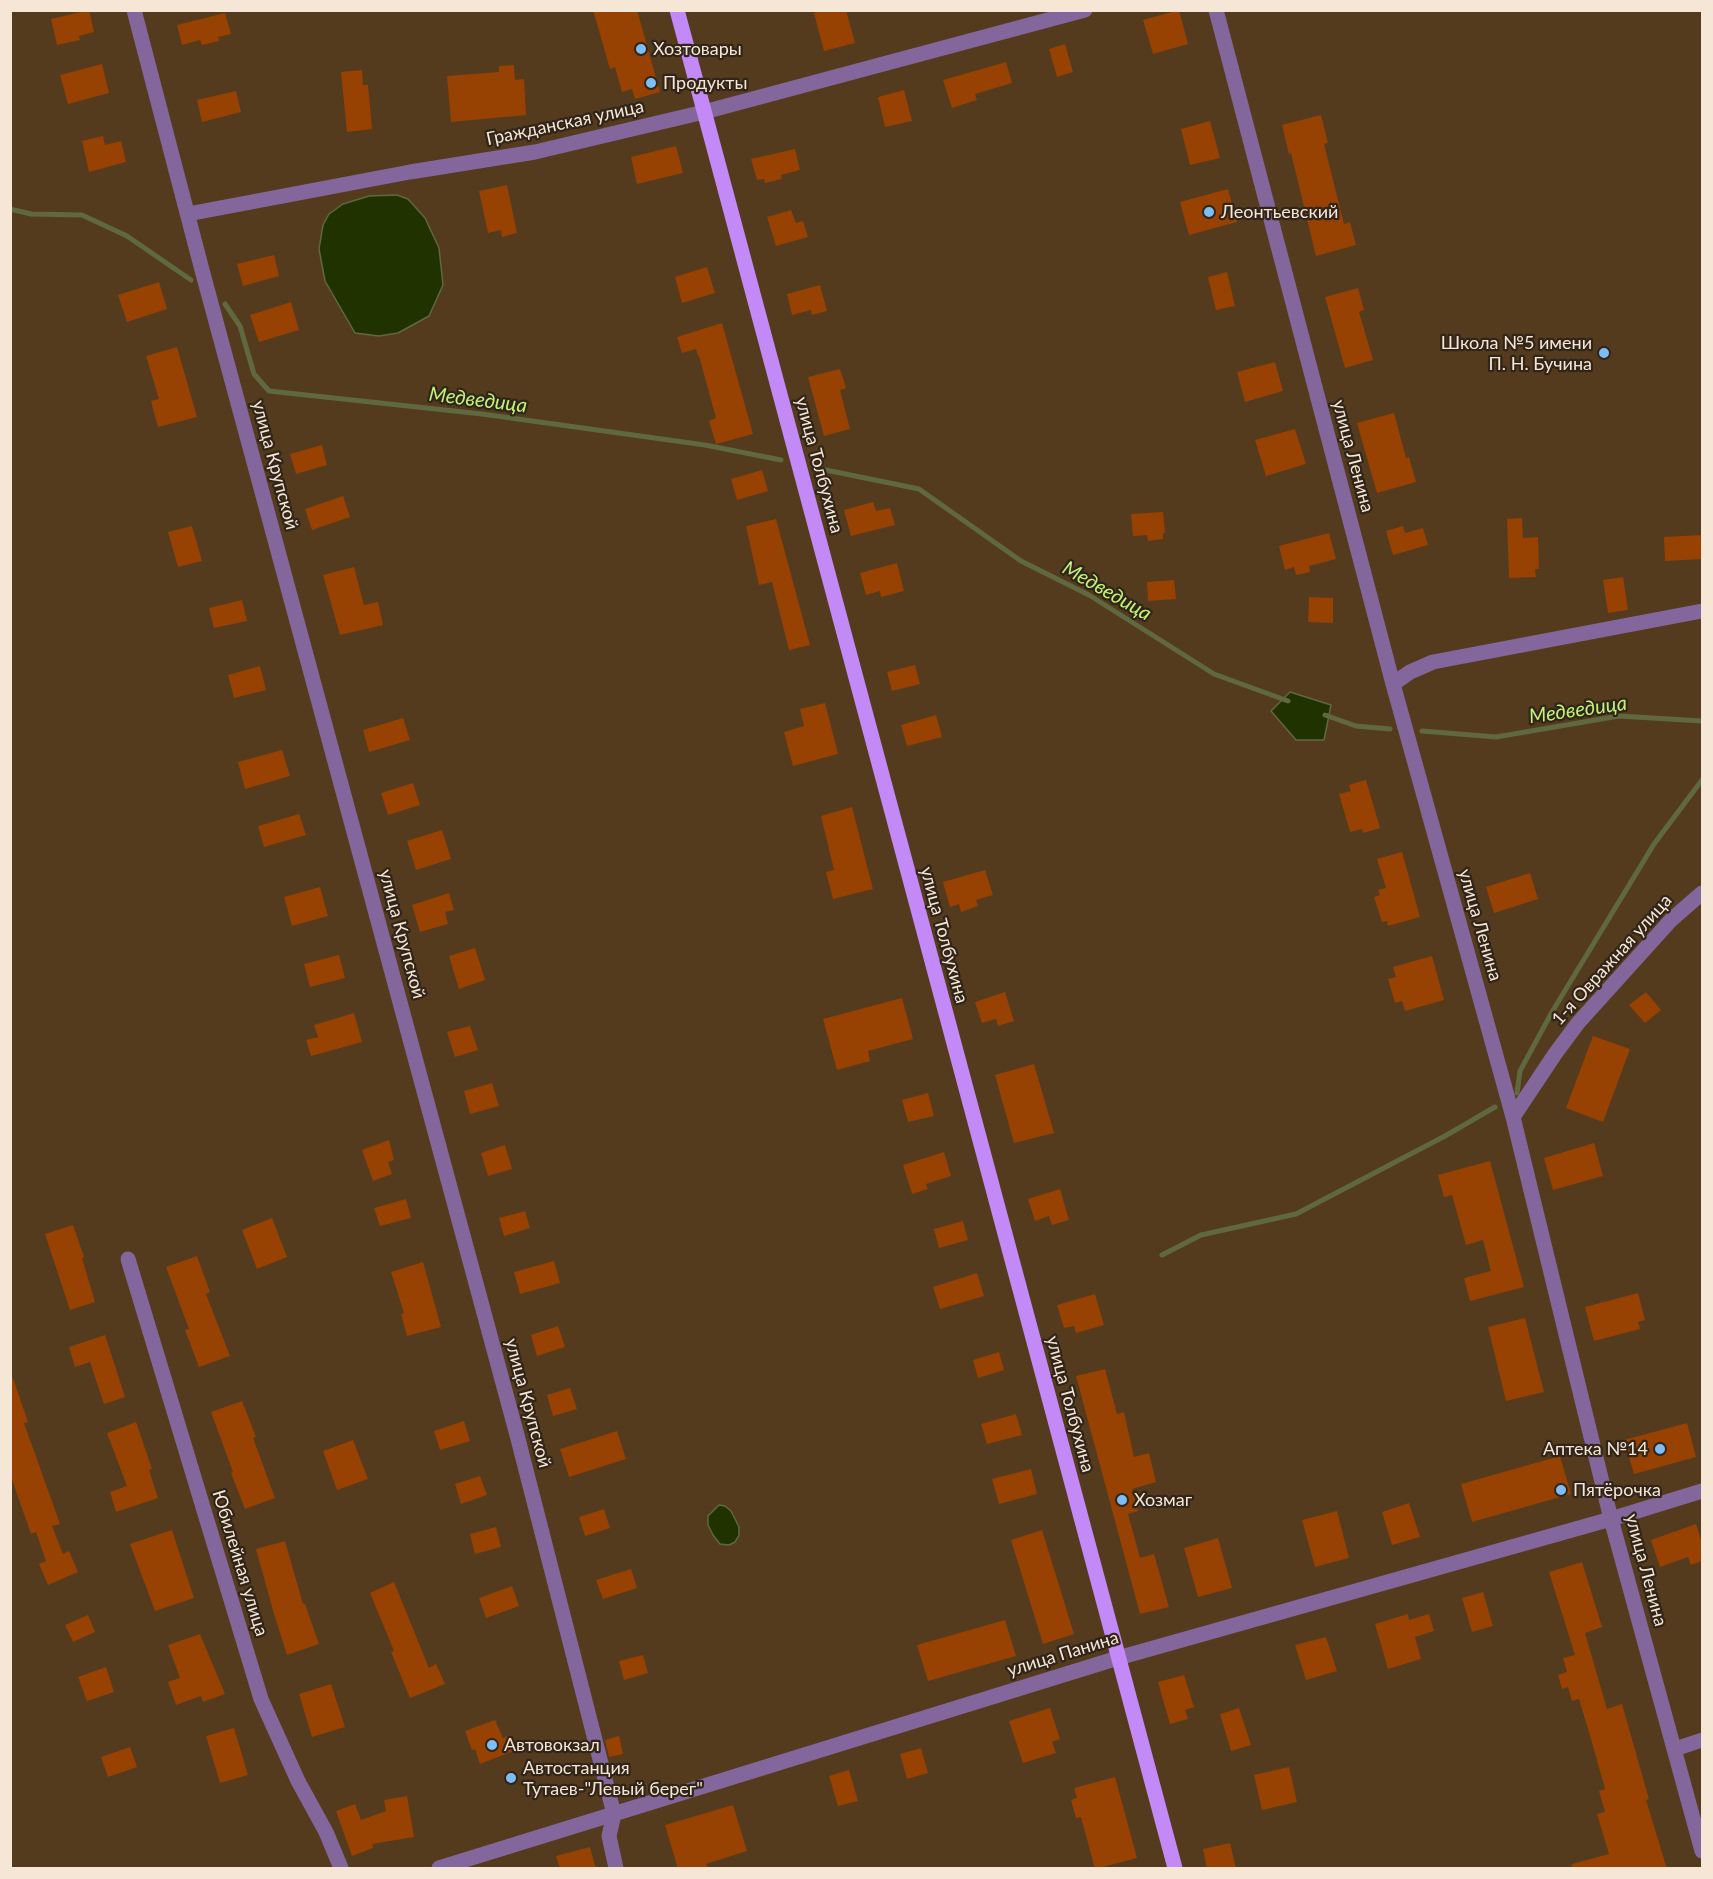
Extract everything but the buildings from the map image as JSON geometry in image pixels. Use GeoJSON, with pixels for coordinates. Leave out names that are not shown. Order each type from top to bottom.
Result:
{"type":"FeatureCollection","features":[{"type":"Feature","properties":{"kind":"main road","name":"улица Толбухина"},"geometry":{"type":"LineString","coordinates":[[677,10],[1175,1869]]}},
{"type":"Feature","properties":{"kind":"street","name":"улица Крупской"},"geometry":{"type":"LineString","coordinates":[[134,10],[517,1435],[614,1814],[609,1836],[616,1869]]}},
{"type":"Feature","properties":{"kind":"street","name":"Гражданская улица"},"geometry":{"type":"LineString","coordinates":[[188,214],[398,174],[535,152],[704,112],[1085,10]]}},
{"type":"Feature","properties":{"kind":"street","name":"улица Ленина"},"geometry":{"type":"LineString","coordinates":[[1216,10],[1393,684],[1513,1117],[1611,1519],[1702,1851]]}},
{"type":"Feature","properties":{"kind":"street"},"geometry":{"type":"LineString","coordinates":[[1393,684],[1410,672],[1433,662],[1702,611]]}},
{"type":"Feature","properties":{"kind":"street","name":"1-я Овражная улица"},"geometry":{"type":"LineString","coordinates":[[1513,1117],[1555,1053],[1593,1005],[1671,920],[1702,893]]}},
{"type":"Feature","properties":{"kind":"street","name":"Юбилейная улица"},"geometry":{"type":"LineString","coordinates":[[128,1259],[261,1699],[298,1781],[326,1832],[341,1869]]}},
{"type":"Feature","properties":{"kind":"street","name":"улица Панина"},"geometry":{"type":"LineString","coordinates":[[439,1869],[1118,1658],[1611,1519],[1702,1491]]}},
{"type":"Feature","properties":{"kind":"street"},"geometry":{"type":"LineString","coordinates":[[1675,1749],[1702,1740]]}},
{"type":"Feature","properties":{"kind":"shaded area"},"geometry":{"type":"Polygon","coordinates":[[[397,195],[408,199],[425,218],[439,248],[443,285],[429,316],[398,333],[379,336],[355,333],[325,281],[319,249],[323,225],[329,214],[343,204],[369,196],[397,195]]]}},
{"type":"Feature","properties":{"kind":"shaded area"},"geometry":{"type":"Polygon","coordinates":[[[1290,692],[1331,705],[1324,740],[1296,740],[1271,711],[1290,692]]]}},
{"type":"Feature","properties":{"kind":"shaded area"},"geometry":{"type":"Polygon","coordinates":[[[719,1505],[731,1511],[739,1527],[739,1535],[735,1542],[729,1545],[720,1544],[708,1525],[708,1516],[719,1505]]]}},
{"type":"Feature","properties":{"kind":"waterway","name":"Медведица"},"geometry":{"type":"LineString","coordinates":[[10,209],[31,214],[82,215],[127,236],[191,280]]}},
{"type":"Feature","properties":{"kind":"waterway","name":"Медведица"},"geometry":{"type":"LineString","coordinates":[[225,304],[240,326],[254,374],[269,391],[482,414],[705,445],[781,460]]}},
{"type":"Feature","properties":{"kind":"waterway","name":"Медведица"},"geometry":{"type":"LineString","coordinates":[[816,468],[919,489],[1021,561],[1089,595],[1214,674],[1288,701]]}},
{"type":"Feature","properties":{"kind":"waterway","name":"Медведица"},"geometry":{"type":"LineString","coordinates":[[1325,715],[1356,726],[1390,729]]}},
{"type":"Feature","properties":{"kind":"waterway","name":"Медведица"},"geometry":{"type":"LineString","coordinates":[[1422,731],[1496,737],[1619,716],[1702,721]]}},
{"type":"Feature","properties":{"kind":"waterway"},"geometry":{"type":"LineString","coordinates":[[1517,1093],[1520,1071],[1552,1012],[1654,844],[1702,780]]}},
{"type":"Feature","properties":{"kind":"waterway"},"geometry":{"type":"LineString","coordinates":[[1162,1255],[1201,1235],[1296,1214],[1445,1136],[1495,1107]]}},
{"type":"Feature","properties":{"kind":"place","name":"Хозтовары"},"geometry":{"type":"Point","coordinates":[641,49]}},
{"type":"Feature","properties":{"kind":"place","name":"Продукты"},"geometry":{"type":"Point","coordinates":[651,83]}},
{"type":"Feature","properties":{"kind":"place","name":"Леонтьевский"},"geometry":{"type":"Point","coordinates":[1209,212]}},
{"type":"Feature","properties":{"kind":"place","name":"Школа №5 имени П. Н. Бучина"},"geometry":{"type":"Point","coordinates":[1604,353]}},
{"type":"Feature","properties":{"kind":"place","name":"Аптека №14"},"geometry":{"type":"Point","coordinates":[1660,1449]}},
{"type":"Feature","properties":{"kind":"place","name":"Пятёрочка"},"geometry":{"type":"Point","coordinates":[1561,1490]}},
{"type":"Feature","properties":{"kind":"place","name":"Хозмаг"},"geometry":{"type":"Point","coordinates":[1122,1500]}},
{"type":"Feature","properties":{"kind":"place","name":"Автовокзал"},"geometry":{"type":"Point","coordinates":[492,1745]}},
{"type":"Feature","properties":{"kind":"place","name":"Автостанция Тутаев-\"Левый берег\""},"geometry":{"type":"Point","coordinates":[511,1778]}}]}
